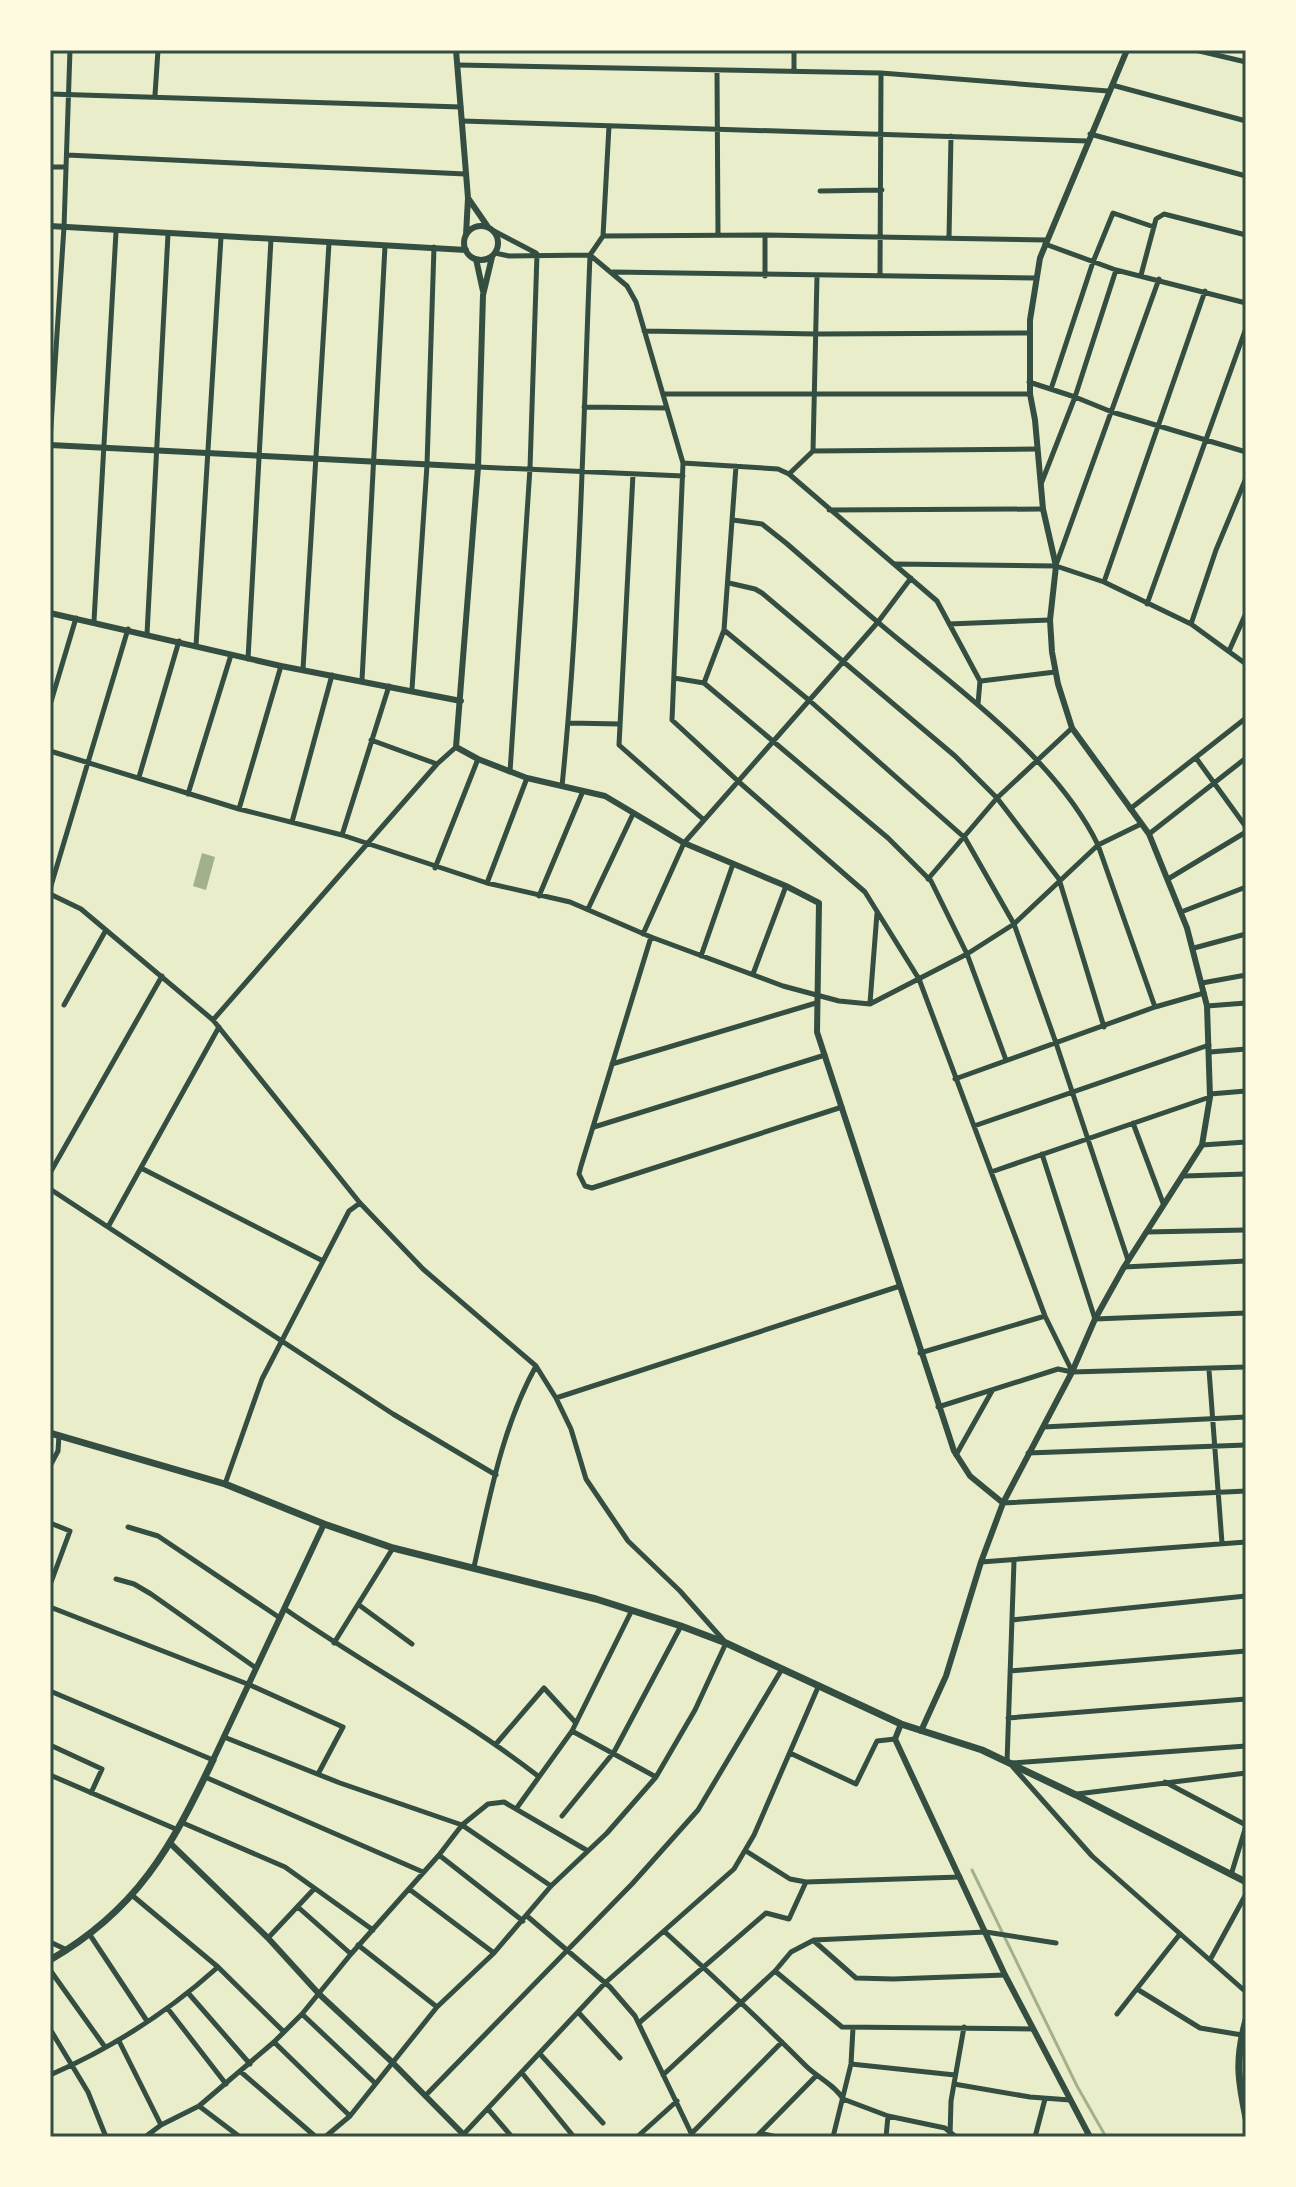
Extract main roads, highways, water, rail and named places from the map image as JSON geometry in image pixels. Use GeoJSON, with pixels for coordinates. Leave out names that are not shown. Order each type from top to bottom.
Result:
{"type":"FeatureCollection","features":[{"type":"Feature","properties":{"kind":"main road"},"geometry":{"type":"LineString","coordinates":[[54,1434],[225,1484],[393,1548],[474,1567],[681,1626],[726,1643],[901,1724],[982,1750],[1246,1882]]}},
{"type":"Feature","properties":{"kind":"main road"},"geometry":{"type":"LineString","coordinates":[[50,1960],[90,1935],[133,1896],[171,1844],[213,1760]]}},
{"type":"Feature","properties":{"kind":"main road"},"geometry":{"type":"LineString","coordinates":[[1246,2020],[1243,2044],[1237,2056],[1238,2083],[1246,2118]]}},
{"type":"Feature","properties":{"kind":"waterway"},"geometry":{"type":"LineString","coordinates":[[972,1870],[1077,2086],[1106,2137]]}}]}
